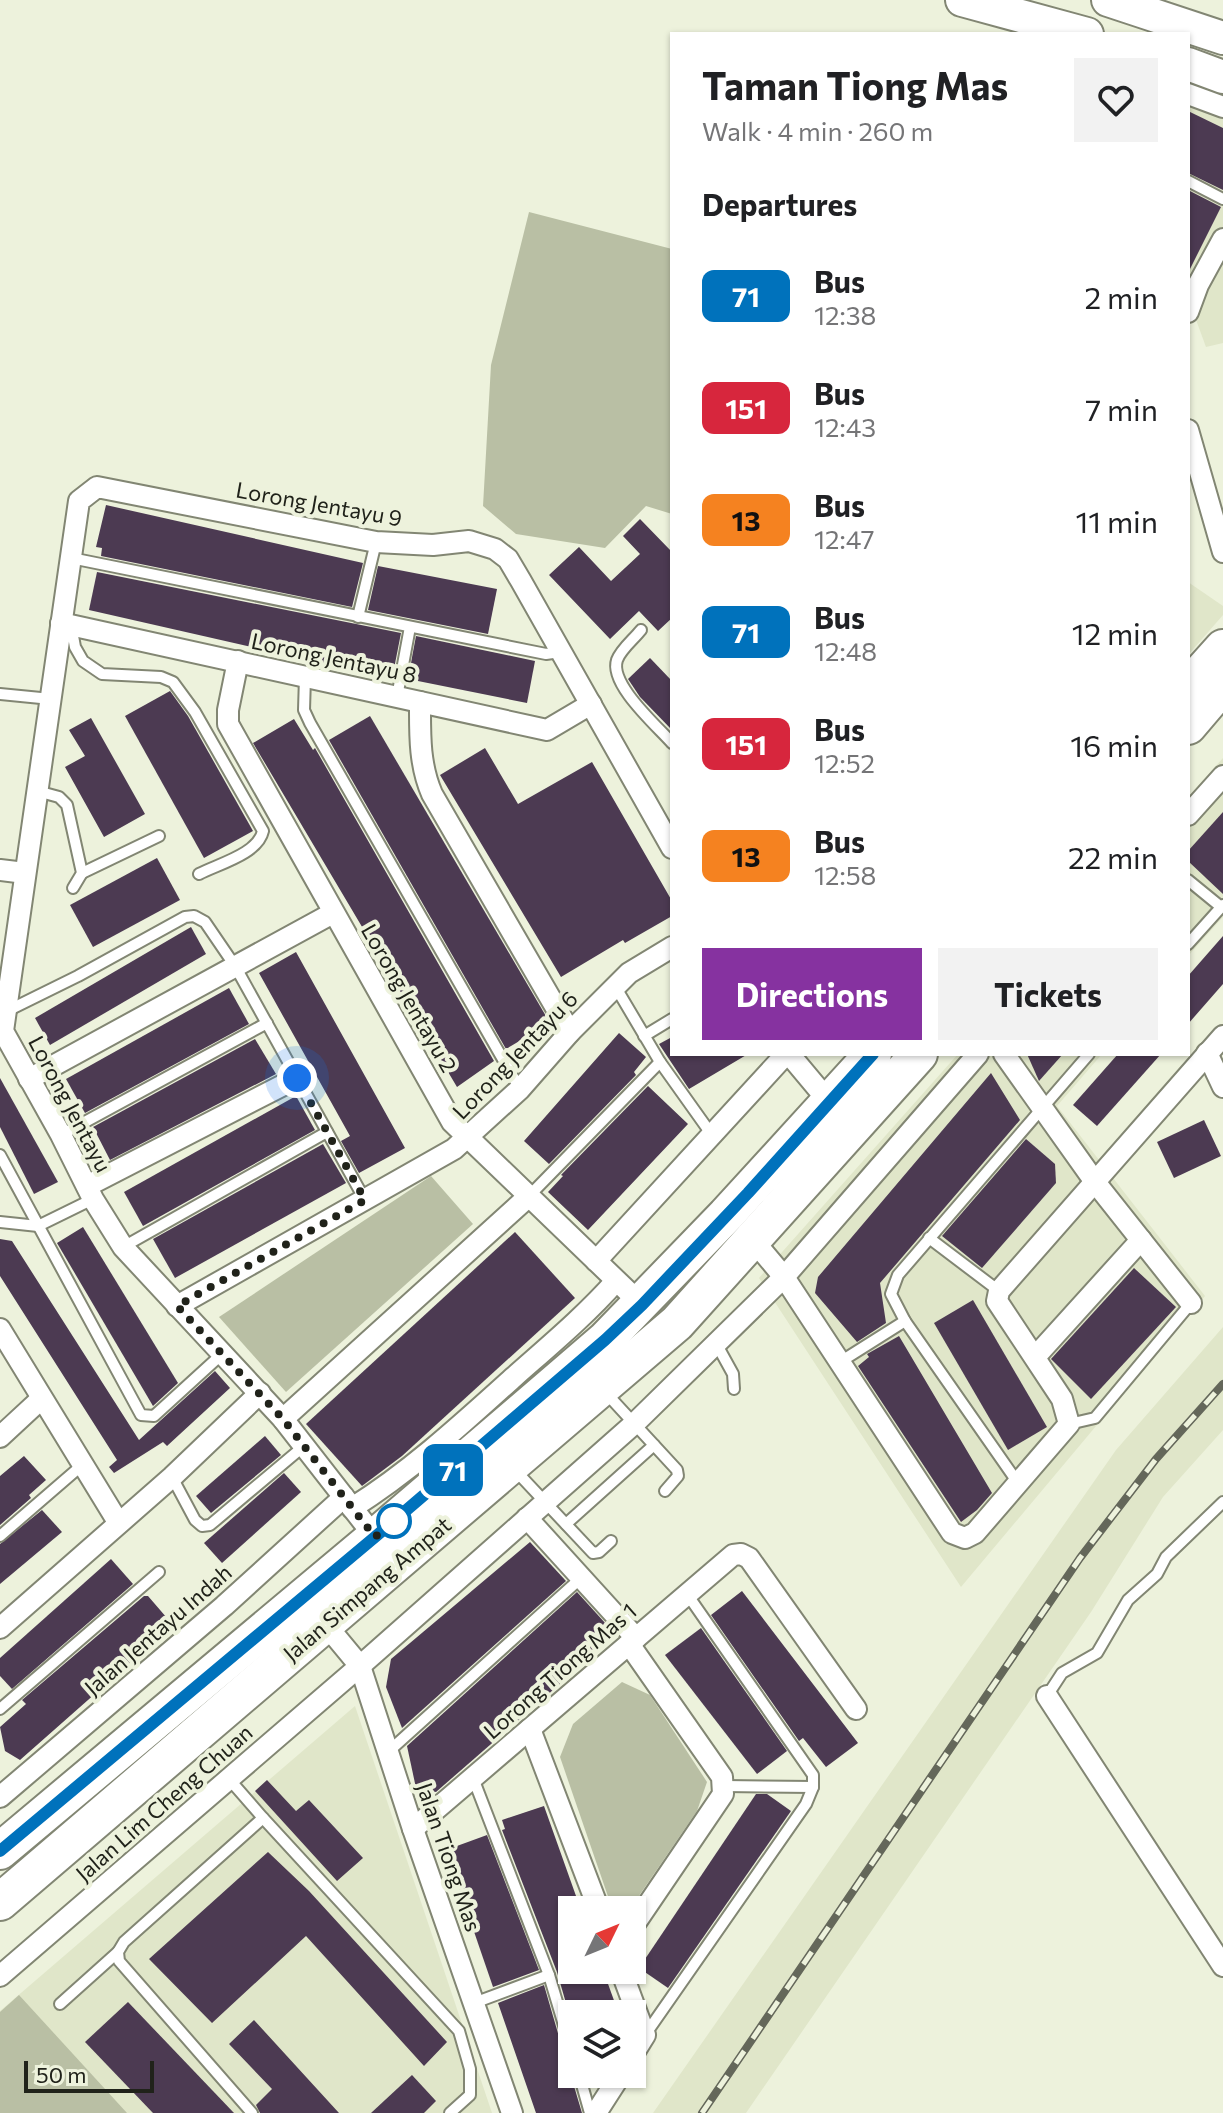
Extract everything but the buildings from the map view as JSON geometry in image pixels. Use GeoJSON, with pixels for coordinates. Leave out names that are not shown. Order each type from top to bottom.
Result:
{"type":"FeatureCollection","features":[{"type":"Feature","properties":{"kind":"highway"},"geometry":{"type":"LineString","coordinates":[[1190,685],[1223,648]]}},
{"type":"Feature","properties":{"kind":"highway"},"geometry":{"type":"LineString","coordinates":[[1190,724],[1223,685]]}},
{"type":"Feature","properties":{"kind":"highway","name":"Jalan Simpang Ampat"},"geometry":{"type":"LineString","coordinates":[[2,1845],[375,1537],[605,1340],[629,1293],[830,1103],[871,1056]]}},
{"type":"Feature","properties":{"kind":"highway","name":"Jalan Simpang Ampat"},"geometry":{"type":"LineString","coordinates":[[0,1902],[677,1323],[917,1056]]}},
{"type":"Feature","properties":{"kind":"main road"},"geometry":{"type":"LineString","coordinates":[[962,0],[1039,28],[1071,32]]}},
{"type":"Feature","properties":{"kind":"main road"},"geometry":{"type":"LineString","coordinates":[[1106,0],[1113,14],[1124,24],[1145,32]]}},
{"type":"Feature","properties":{"kind":"main road"},"geometry":{"type":"LineString","coordinates":[[1106,0],[1223,38]]}},
{"type":"Feature","properties":{"kind":"main road"},"geometry":{"type":"LineString","coordinates":[[1190,51],[1208,71]]}},
{"type":"Feature","properties":{"kind":"street"},"geometry":{"type":"LineString","coordinates":[[1190,95],[1223,107]]}},
{"type":"Feature","properties":{"kind":"street"},"geometry":{"type":"LineString","coordinates":[[1193,282],[1223,239]]}},
{"type":"Feature","properties":{"kind":"street"},"geometry":{"type":"LineString","coordinates":[[1190,437],[1223,552]]}},
{"type":"Feature","properties":{"kind":"street","name":"Lorong Jentayu 9"},"geometry":{"type":"LineString","coordinates":[[79,501],[97,487],[376,542],[433,545],[469,541],[495,549],[508,559],[670,844]]}},
{"type":"Feature","properties":{"kind":"street","name":"Lorong Jentayu"},"geometry":{"type":"LineString","coordinates":[[79,501],[66,624],[51,699],[3,1031],[90,1193],[123,1247],[283,1419],[375,1537]]}},
{"type":"Feature","properties":{"kind":"street","name":"Lorong Jentayu 8"},"geometry":{"type":"LineString","coordinates":[[66,624],[547,730],[591,704]]}},
{"type":"Feature","properties":{"kind":"street","name":"Lorong Jentayu 2"},"geometry":{"type":"LineString","coordinates":[[238,661],[228,724],[452,1122],[629,1293]]}},
{"type":"Feature","properties":{"kind":"street"},"geometry":{"type":"LineString","coordinates":[[420,702],[421,755],[432,794],[570,1032]]}},
{"type":"Feature","properties":{"kind":"street"},"geometry":{"type":"LineString","coordinates":[[1190,813],[1223,776]]}},
{"type":"Feature","properties":{"kind":"street"},"geometry":{"type":"LineString","coordinates":[[0,870],[25,873]]}},
{"type":"Feature","properties":{"kind":"street"},"geometry":{"type":"LineString","coordinates":[[29,1079],[333,913]]}},
{"type":"Feature","properties":{"kind":"street","name":"Lorong Jentayu 6"},"geometry":{"type":"LineString","coordinates":[[177,1306],[454,1149],[520,1089],[615,986],[629,973],[670,948]]}},
{"type":"Feature","properties":{"kind":"street"},"geometry":{"type":"LineString","coordinates":[[753,1240],[784,1277],[952,1533],[965,1538],[975,1533],[1069,1424],[1062,1399],[997,1301],[999,1291],[1223,1036]]}},
{"type":"Feature","properties":{"kind":"street"},"geometry":{"type":"LineString","coordinates":[[1207,1053],[1223,1087]]}},
{"type":"Feature","properties":{"kind":"street"},"geometry":{"type":"LineString","coordinates":[[596,1261],[786,1056]]}},
{"type":"Feature","properties":{"kind":"street"},"geometry":{"type":"LineString","coordinates":[[790,1056],[830,1103]]}},
{"type":"Feature","properties":{"kind":"street","name":"Jalan Lim Cheng Chuan"},"geometry":{"type":"LineString","coordinates":[[0,1976],[360,1666],[635,1423],[784,1277],[976,1056]]}},
{"type":"Feature","properties":{"kind":"street"},"geometry":{"type":"LineString","coordinates":[[1005,1056],[1095,1182],[1191,1303]]}},
{"type":"Feature","properties":{"kind":"street"},"geometry":{"type":"LineString","coordinates":[[90,1193],[297,1078]]}},
{"type":"Feature","properties":{"kind":"street"},"geometry":{"type":"LineString","coordinates":[[283,1419],[529,1196]]}},
{"type":"Feature","properties":{"kind":"street"},"geometry":{"type":"LineString","coordinates":[[1036,1356],[1141,1240]]}},
{"type":"Feature","properties":{"kind":"street","name":"Jalan Jentayu Indah"},"geometry":{"type":"LineString","coordinates":[[0,1797],[348,1502],[384,1488],[593,1306],[629,1293]]}},
{"type":"Feature","properties":{"kind":"street"},"geometry":{"type":"LineString","coordinates":[[3,1342],[118,1522]]}},
{"type":"Feature","properties":{"kind":"street"},"geometry":{"type":"LineString","coordinates":[[0,1628],[172,1477],[260,1393]]}},
{"type":"Feature","properties":{"kind":"street"},"geometry":{"type":"LineString","coordinates":[[0,1437],[41,1399]]}},
{"type":"Feature","properties":{"kind":"street"},"geometry":{"type":"LineString","coordinates":[[527,1518],[632,1641],[722,1777],[723,1794],[646,1907]]}},
{"type":"Feature","properties":{"kind":"street","name":"Lorong Tiong Mas 1"},"geometry":{"type":"LineString","coordinates":[[413,1829],[733,1555],[741,1554],[749,1558],[856,1709]]}},
{"type":"Feature","properties":{"kind":"street","name":"Jalan Tiong Mas"},"geometry":{"type":"LineString","coordinates":[[326,1625],[360,1666],[512,2113]]}},
{"type":"Feature","properties":{"kind":"street"},"geometry":{"type":"LineString","coordinates":[[1047,1696],[1223,1966]]}},
{"type":"Feature","properties":{"kind":"street"},"geometry":{"type":"LineString","coordinates":[[530,1729],[594,1896]]}},
{"type":"Feature","properties":{"kind":"street"},"geometry":{"type":"LineString","coordinates":[[593,2113],[611,2088]]}},
{"type":"Feature","properties":{"kind":"lane"},"geometry":{"type":"LineString","coordinates":[[1190,182],[1223,199]]}},
{"type":"Feature","properties":{"kind":"lane"},"geometry":{"type":"LineString","coordinates":[[358,617],[376,542]]}},
{"type":"Feature","properties":{"kind":"lane"},"geometry":{"type":"LineString","coordinates":[[71,558],[546,654],[553,653],[558,647]]}},
{"type":"Feature","properties":{"kind":"lane"},"geometry":{"type":"LineString","coordinates":[[66,624],[83,661],[102,674],[161,677],[173,682],[195,712],[263,831],[261,838],[250,849],[199,874]]}},
{"type":"Feature","properties":{"kind":"lane"},"geometry":{"type":"LineString","coordinates":[[397,697],[410,627]]}},
{"type":"Feature","properties":{"kind":"lane"},"geometry":{"type":"LineString","coordinates":[[641,630],[618,657],[615,671],[625,691],[670,741]]}},
{"type":"Feature","properties":{"kind":"lane"},"geometry":{"type":"LineString","coordinates":[[305,677],[304,710],[310,723],[520,1089]]}},
{"type":"Feature","properties":{"kind":"lane"},"geometry":{"type":"LineString","coordinates":[[0,694],[51,699]]}},
{"type":"Feature","properties":{"kind":"lane"},"geometry":{"type":"LineString","coordinates":[[221,759],[240,747]]}},
{"type":"Feature","properties":{"kind":"lane"},"geometry":{"type":"LineString","coordinates":[[37,791],[59,797],[67,805],[82,873]]}},
{"type":"Feature","properties":{"kind":"lane"},"geometry":{"type":"LineString","coordinates":[[73,888],[82,873],[159,836]]}},
{"type":"Feature","properties":{"kind":"lane"},"geometry":{"type":"LineString","coordinates":[[1190,882],[1222,906],[1190,942]]}},
{"type":"Feature","properties":{"kind":"lane"},"geometry":{"type":"LineString","coordinates":[[5,1012],[66,983],[185,917],[194,916],[205,922],[235,966],[365,1200]]}},
{"type":"Feature","properties":{"kind":"lane"},"geometry":{"type":"LineString","coordinates":[[615,986],[660,1062],[712,1135]]}},
{"type":"Feature","properties":{"kind":"lane"},"geometry":{"type":"LineString","coordinates":[[644,1036],[670,1020]]}},
{"type":"Feature","properties":{"kind":"lane"},"geometry":{"type":"LineString","coordinates":[[61,1135],[267,1023]]}},
{"type":"Feature","properties":{"kind":"lane"},"geometry":{"type":"LineString","coordinates":[[1018,1483],[905,1321],[891,1294],[898,1275],[1087,1056]]}},
{"type":"Feature","properties":{"kind":"lane"},"geometry":{"type":"LineString","coordinates":[[529,1196],[660,1062]]}},
{"type":"Feature","properties":{"kind":"lane"},"geometry":{"type":"LineString","coordinates":[[123,1247],[327,1132]]}},
{"type":"Feature","properties":{"kind":"lane"},"geometry":{"type":"LineString","coordinates":[[0,1155],[141,1415],[154,1416],[222,1354]]}},
{"type":"Feature","properties":{"kind":"lane"},"geometry":{"type":"LineString","coordinates":[[0,1222],[38,1226],[90,1193]]}},
{"type":"Feature","properties":{"kind":"lane"},"geometry":{"type":"LineString","coordinates":[[929,1238],[999,1291]]}},
{"type":"Feature","properties":{"kind":"lane"},"geometry":{"type":"LineString","coordinates":[[1069,1424],[1095,1418],[1191,1303]]}},
{"type":"Feature","properties":{"kind":"lane"},"geometry":{"type":"LineString","coordinates":[[840,1362],[905,1321]]}},
{"type":"Feature","properties":{"kind":"lane"},"geometry":{"type":"LineString","coordinates":[[717,1345],[733,1374],[734,1389]]}},
{"type":"Feature","properties":{"kind":"lane"},"geometry":{"type":"LineString","coordinates":[[602,1388],[677,1470],[678,1476],[665,1491]]}},
{"type":"Feature","properties":{"kind":"lane"},"geometry":{"type":"LineString","coordinates":[[566,1524],[654,1445]]}},
{"type":"Feature","properties":{"kind":"lane"},"geometry":{"type":"LineString","coordinates":[[172,1477],[195,1520],[202,1526],[210,1525],[304,1446]]}},
{"type":"Feature","properties":{"kind":"lane"},"geometry":{"type":"LineString","coordinates":[[0,1536],[81,1466]]}},
{"type":"Feature","properties":{"kind":"lane"},"geometry":{"type":"LineString","coordinates":[[512,1467],[593,1553],[599,1552],[611,1541]]}},
{"type":"Feature","properties":{"kind":"lane"},"geometry":{"type":"LineString","coordinates":[[1047,1696],[1062,1673],[1097,1653],[1128,1600],[1157,1574],[1166,1557],[1223,1502]]}},
{"type":"Feature","properties":{"kind":"lane"},"geometry":{"type":"LineString","coordinates":[[0,1709],[159,1572]]}},
{"type":"Feature","properties":{"kind":"lane"},"geometry":{"type":"LineString","coordinates":[[388,1752],[581,1578]]}},
{"type":"Feature","properties":{"kind":"lane"},"geometry":{"type":"LineString","coordinates":[[646,2034],[797,1817],[813,1787],[813,1775],[687,1594]]}},
{"type":"Feature","properties":{"kind":"lane"},"geometry":{"type":"LineString","coordinates":[[473,1778],[558,2005]]}},
{"type":"Feature","properties":{"kind":"lane"},"geometry":{"type":"LineString","coordinates":[[229,1779],[459,2031],[470,2069],[470,2095],[450,2113]]}},
{"type":"Feature","properties":{"kind":"lane"},"geometry":{"type":"LineString","coordinates":[[724,1786],[813,1787]]}},
{"type":"Feature","properties":{"kind":"lane"},"geometry":{"type":"LineString","coordinates":[[60,2004],[118,1952],[124,1942],[263,1818]]}},
{"type":"Feature","properties":{"kind":"lane"},"geometry":{"type":"LineString","coordinates":[[118,1952],[119,1961],[252,2113]]}},
{"type":"Feature","properties":{"kind":"lane"},"geometry":{"type":"LineString","coordinates":[[474,2003],[549,1975]]}},
{"type":"Feature","properties":{"kind":"lane"},"geometry":{"type":"LineString","coordinates":[[584,2088],[593,2113]]}},
{"type":"Feature","properties":{"kind":"shaded area"},"geometry":{"type":"Polygon","coordinates":[[[1190,76],[1223,90],[1223,343],[1206,347],[1190,303],[1190,76]]]}},
{"type":"Feature","properties":{"kind":"shaded area"},"geometry":{"type":"Polygon","coordinates":[[[529,212],[670,248],[670,513],[646,506],[605,548],[516,534],[483,506],[491,365],[529,212]]]}},
{"type":"Feature","properties":{"kind":"shaded area"},"geometry":{"type":"Polygon","coordinates":[[[1190,583],[1223,606],[1223,615],[1190,653],[1190,583]]]}},
{"type":"Feature","properties":{"kind":"shaded area"},"geometry":{"type":"Polygon","coordinates":[[[1223,758],[1223,917],[1190,954],[1190,795],[1223,758]]]}},
{"type":"Feature","properties":{"kind":"shaded area"},"geometry":{"type":"Polygon","coordinates":[[[956,1056],[1100,1056],[1057,1106],[1205,1296],[961,1587],[759,1278],[956,1056]]]}},
{"type":"Feature","properties":{"kind":"shaded area"},"geometry":{"type":"Polygon","coordinates":[[[431,1176],[473,1224],[286,1392],[219,1317],[431,1176]]]}},
{"type":"Feature","properties":{"kind":"shaded area"},"geometry":{"type":"Polygon","coordinates":[[[1223,1327],[1223,1430],[1163,1497],[1091,1612],[746,2113],[653,2113],[1116,1450],[1223,1327]]]}},
{"type":"Feature","properties":{"kind":"shaded area"},"geometry":{"type":"Polygon","coordinates":[[[622,1682],[650,1695],[707,1782],[697,1811],[639,1896],[608,1896],[560,1757],[573,1724],[622,1682]]]}},
{"type":"Feature","properties":{"kind":"shaded area"},"geometry":{"type":"Polygon","coordinates":[[[355,1706],[492,2113],[0,2113],[0,2011],[355,1706]]]}},
{"type":"Feature","properties":{"kind":"shaded area"},"geometry":{"type":"Polygon","coordinates":[[[19,1995],[127,2113],[0,2113],[0,2012],[19,1995]]]}},
{"type":"Feature","properties":{"kind":"railway"},"geometry":{"type":"LineString","coordinates":[[702,2113],[1080,1558],[1156,1459],[1223,1384]]}},
{"type":"Feature","properties":{"kind":"bus line","name":"71"},"geometry":{"type":"LineString","coordinates":[[0,1851],[605,1340],[748,1193],[871,1056]]}},
{"type":"Feature","properties":{"kind":"route"},"geometry":{"type":"LineString","coordinates":[[297,1078],[365,1200],[177,1306],[283,1419],[375,1537],[394,1521]]}}]}
